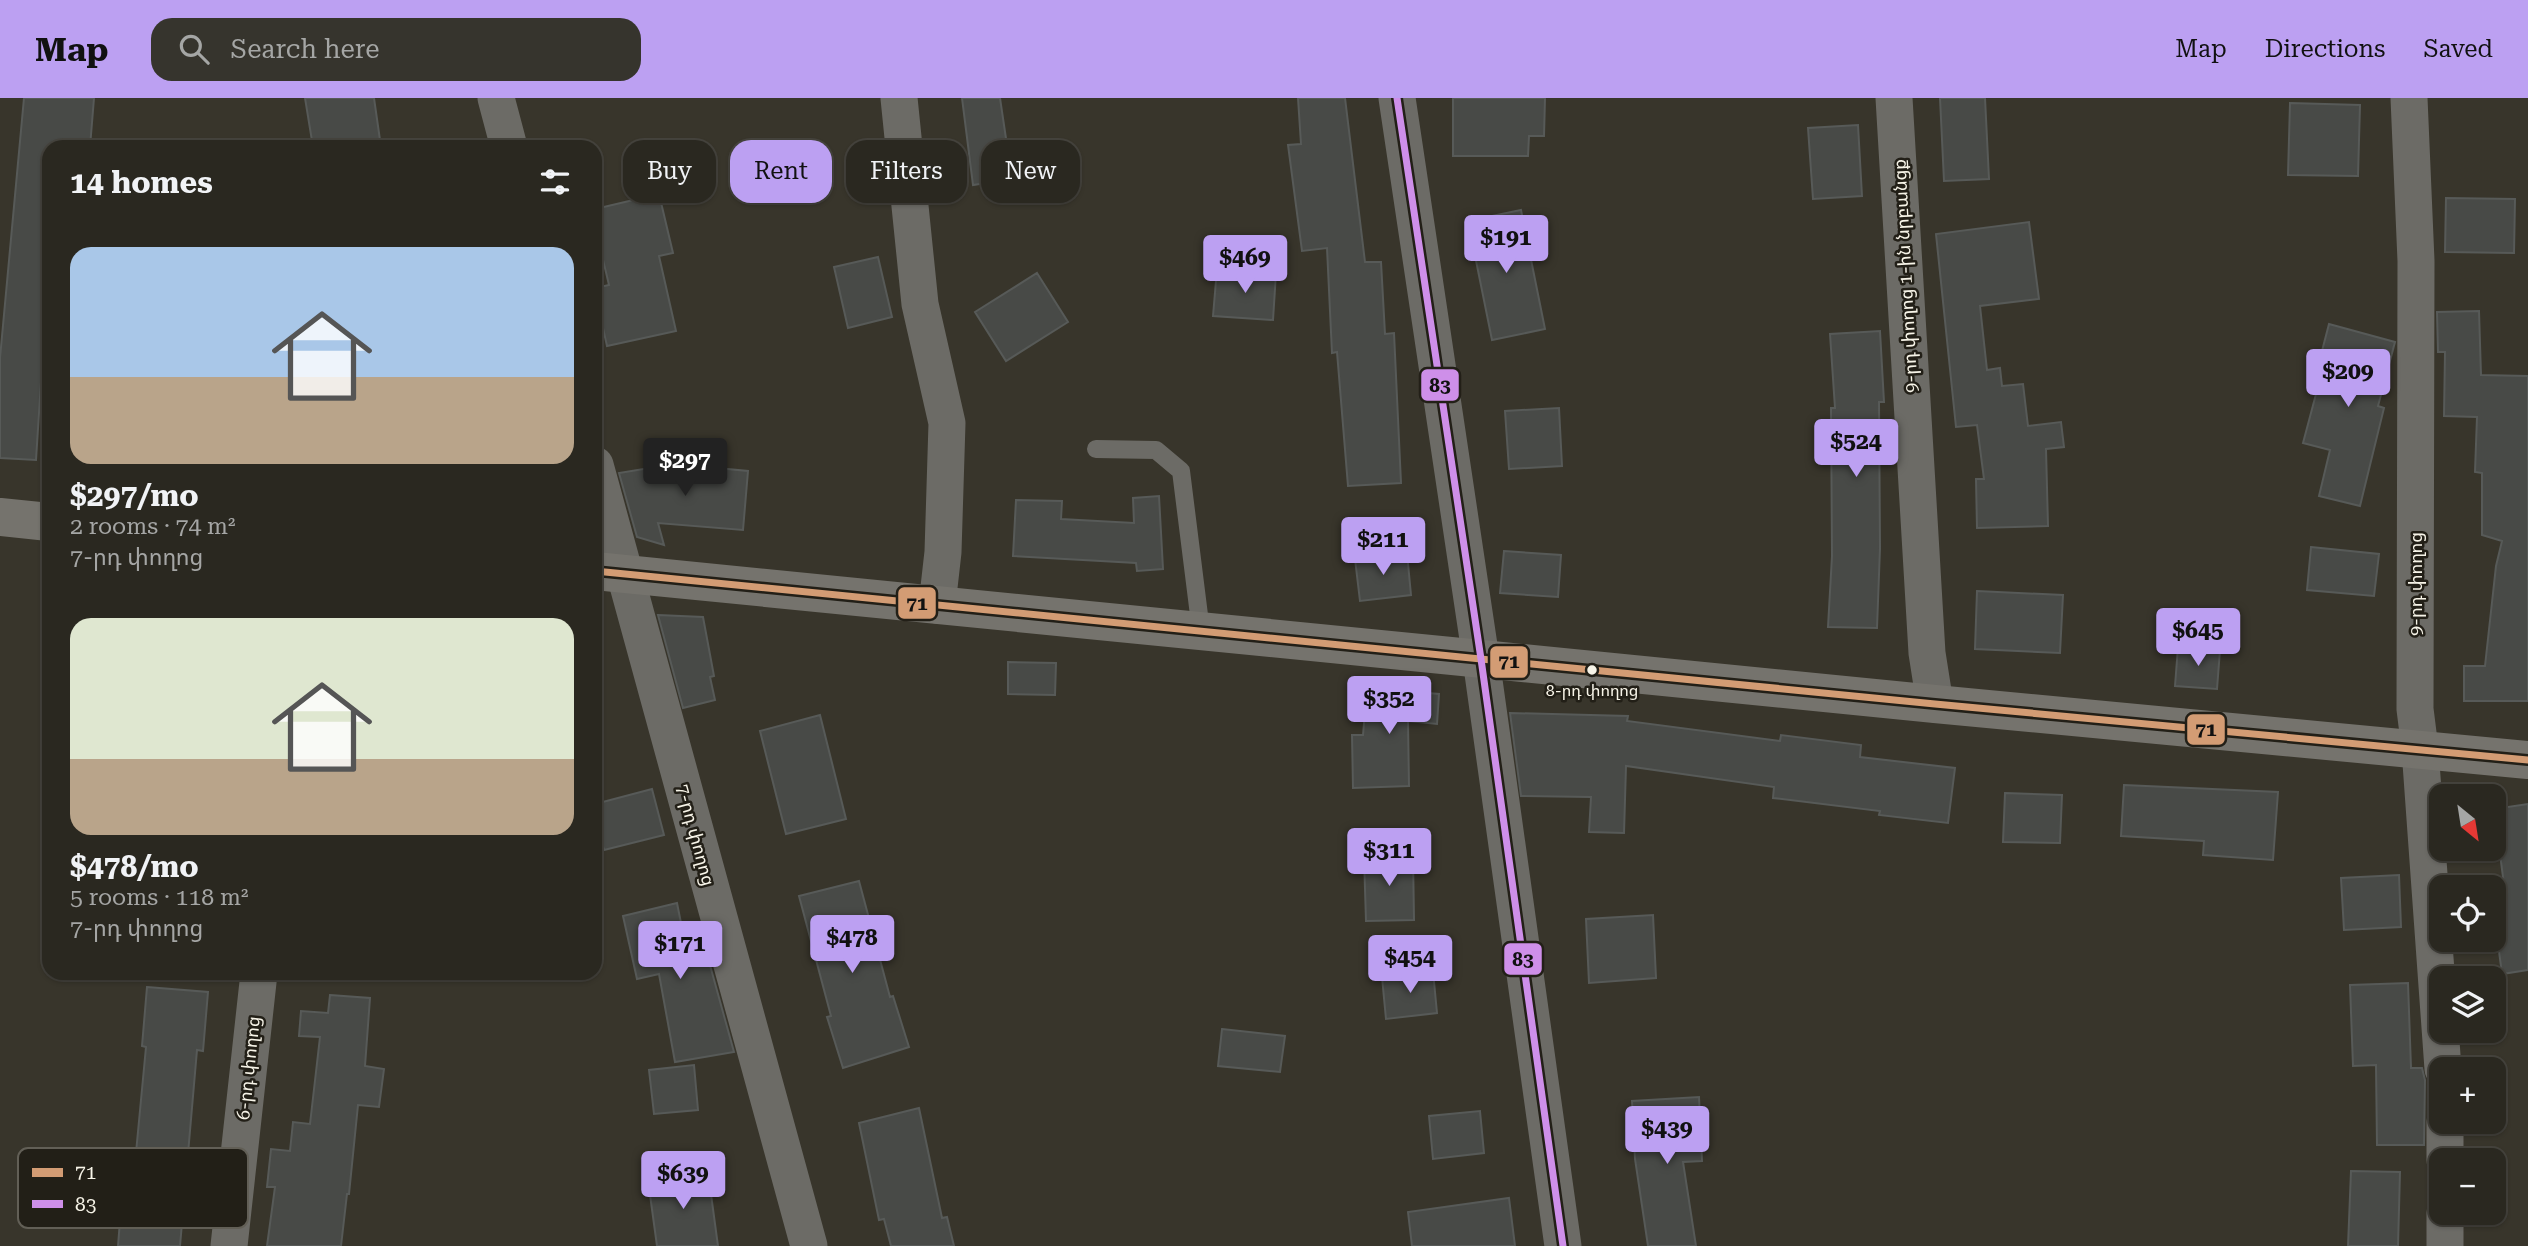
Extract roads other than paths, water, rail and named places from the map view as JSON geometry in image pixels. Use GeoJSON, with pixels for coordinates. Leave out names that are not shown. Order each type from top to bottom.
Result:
{"type":"FeatureCollection","features":[{"type":"Feature","properties":{"kind":"main road"},"geometry":{"type":"LineString","coordinates":[[0,517],[42,521]]}},
{"type":"Feature","properties":{"kind":"main road"},"geometry":{"type":"LineString","coordinates":[[610,572],[2528,760]]}},
{"type":"Feature","properties":{"kind":"street"},"geometry":{"type":"LineString","coordinates":[[496,98],[507,140]]}},
{"type":"Feature","properties":{"kind":"street"},"geometry":{"type":"LineString","coordinates":[[899,98],[920,304],[947,423],[943,552],[937,605]]}},
{"type":"Feature","properties":{"kind":"street"},"geometry":{"type":"LineString","coordinates":[[1397,98],[1481,659],[1563,1246]]}},
{"type":"Feature","properties":{"kind":"street","name":"9-րդ փողոց 1-ին նրբանցք"},"geometry":{"type":"LineString","coordinates":[[1894,98],[1927,653],[1936,704]]}},
{"type":"Feature","properties":{"kind":"street","name":"9-րդ փողոց"},"geometry":{"type":"LineString","coordinates":[[2409,98],[2416,261],[2415,709],[2442,1057]]}},
{"type":"Feature","properties":{"kind":"street","name":"7-րդ փողոց"},"geometry":{"type":"LineString","coordinates":[[602,515],[610,572],[809,1246]]}},
{"type":"Feature","properties":{"kind":"street","name":"6-րդ փողոց"},"geometry":{"type":"LineString","coordinates":[[240,1148],[258,980]]}},
{"type":"Feature","properties":{"kind":"street"},"geometry":{"type":"LineString","coordinates":[[2445,1225],[2445,1246]]}},
{"type":"Feature","properties":{"kind":"street","name":"6-րդ փողոց"},"geometry":{"type":"LineString","coordinates":[[229,1246],[231,1228]]}},
{"type":"Feature","properties":{"kind":"lane"},"geometry":{"type":"LineString","coordinates":[[1097,449],[1156,450],[1181,471],[1201,631]]}},
{"type":"Feature","properties":{"kind":"place","name":"8-րդ փողոց"},"geometry":{"type":"Point","coordinates":[1592,670]}}]}
